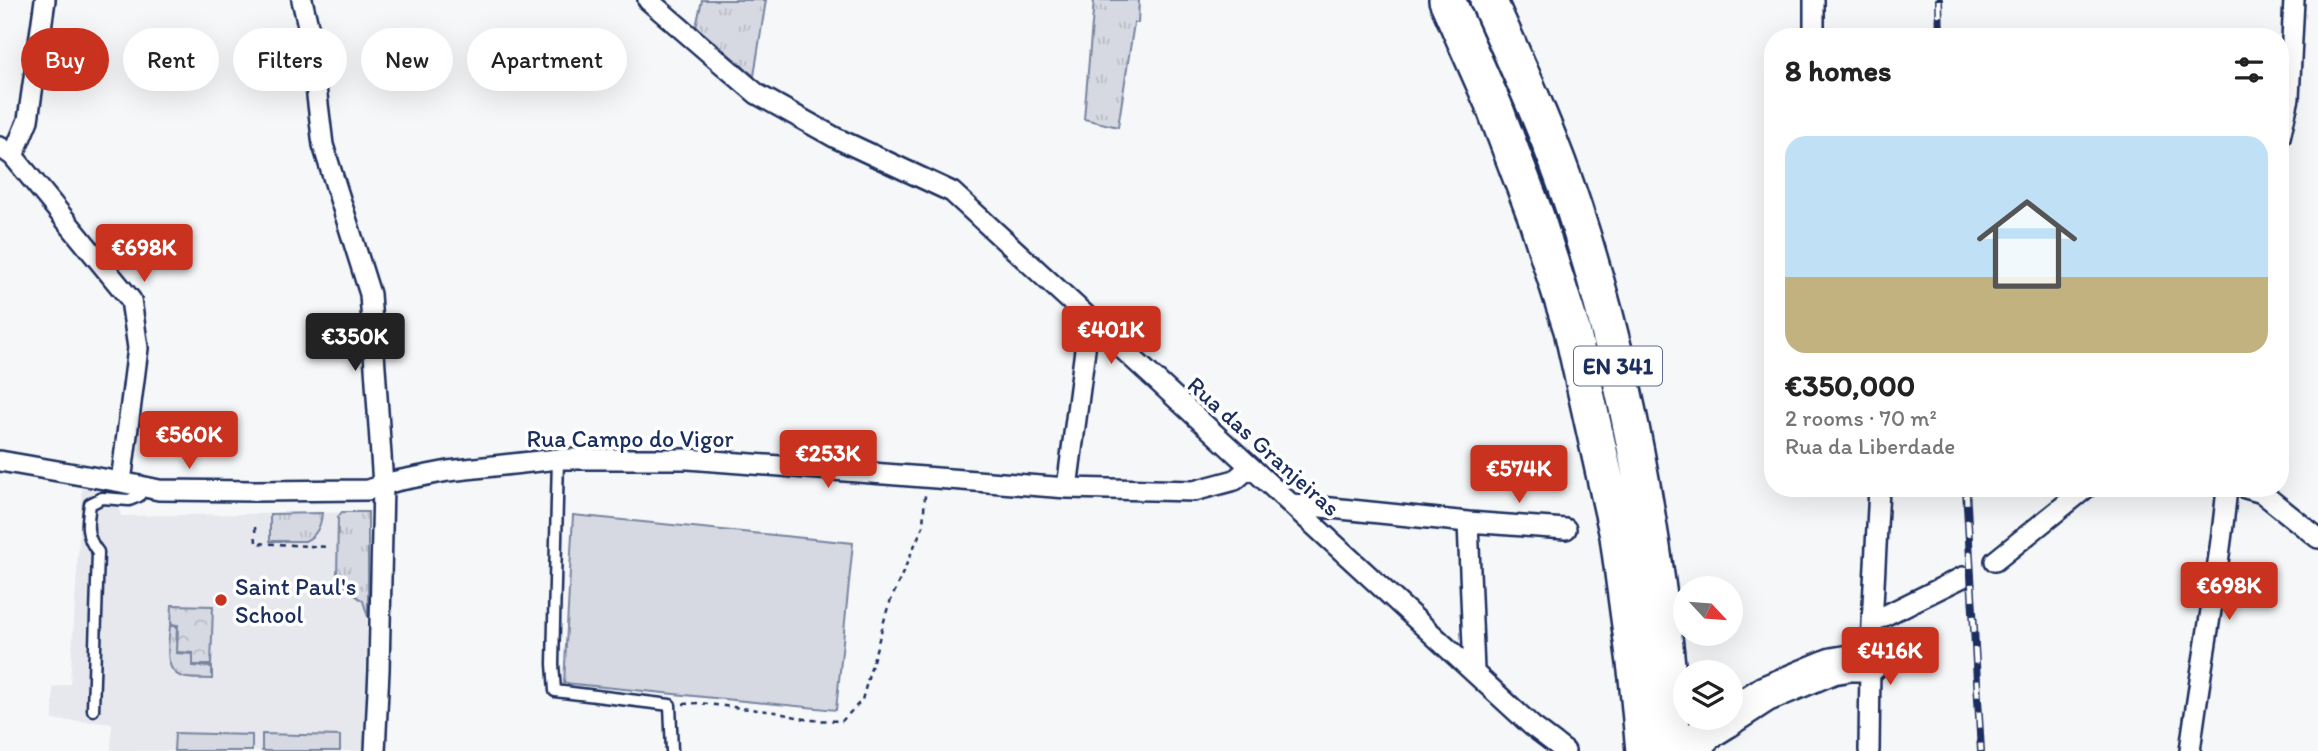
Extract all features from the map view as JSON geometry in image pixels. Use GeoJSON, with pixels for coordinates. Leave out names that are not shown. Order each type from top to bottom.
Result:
{"type":"FeatureCollection","features":[{"type":"Feature","properties":{"kind":"highway","name":"EN 341"},"geometry":{"type":"LineString","coordinates":[[1447,0],[1494,106],[1536,217],[1572,330],[1618,536],[1644,751]]}},
{"type":"Feature","properties":{"kind":"highway","name":"EN 341"},"geometry":{"type":"LineString","coordinates":[[1488,0],[1527,86],[1573,204],[1615,351],[1647,504],[1665,646],[1673,751]]}},
{"type":"Feature","properties":{"kind":"highway"},"geometry":{"type":"LineString","coordinates":[[1665,646],[1673,660]]}},
{"type":"Feature","properties":{"kind":"highway"},"geometry":{"type":"LineString","coordinates":[[1743,708],[1765,694],[1832,666],[1870,663]]}},
{"type":"Feature","properties":{"kind":"highway"},"geometry":{"type":"LineString","coordinates":[[1743,698],[1765,694]]}},
{"type":"Feature","properties":{"kind":"highway"},"geometry":{"type":"LineString","coordinates":[[1689,751],[1710,730]]}},
{"type":"Feature","properties":{"kind":"street"},"geometry":{"type":"LineString","coordinates":[[45,0],[28,120],[6,151],[131,300],[138,348],[121,482]]}},
{"type":"Feature","properties":{"kind":"street"},"geometry":{"type":"LineString","coordinates":[[302,0],[309,30],[323,145],[370,294],[383,485],[375,751]]}},
{"type":"Feature","properties":{"kind":"street","name":"Rua das Granjeiras"},"geometry":{"type":"LineString","coordinates":[[648,0],[757,94],[836,138],[952,192],[1532,726],[1564,751]]}},
{"type":"Feature","properties":{"kind":"street"},"geometry":{"type":"LineString","coordinates":[[1814,0],[1814,28]]}},
{"type":"Feature","properties":{"kind":"street"},"geometry":{"type":"LineString","coordinates":[[2289,98],[2294,0]]}},
{"type":"Feature","properties":{"kind":"street"},"geometry":{"type":"LineString","coordinates":[[1067,488],[1089,319]]}},
{"type":"Feature","properties":{"kind":"street","name":"Rua Campo do Vigor"},"geometry":{"type":"LineString","coordinates":[[0,461],[159,491],[368,489],[448,471],[558,459],[688,459],[1067,488],[1194,491],[1234,480],[1250,467]]}},
{"type":"Feature","properties":{"kind":"street"},"geometry":{"type":"LineString","coordinates":[[1869,751],[1870,663],[1879,497]]}},
{"type":"Feature","properties":{"kind":"street"},"geometry":{"type":"LineString","coordinates":[[1995,561],[2075,497]]}},
{"type":"Feature","properties":{"kind":"street"},"geometry":{"type":"LineString","coordinates":[[2190,751],[2222,543],[2226,497]]}},
{"type":"Feature","properties":{"kind":"street"},"geometry":{"type":"LineString","coordinates":[[2266,497],[2318,538]]}},
{"type":"Feature","properties":{"kind":"street"},"geometry":{"type":"LineString","coordinates":[[1292,504],[1566,529]]}},
{"type":"Feature","properties":{"kind":"street"},"geometry":{"type":"LineString","coordinates":[[1468,522],[1474,671]]}},
{"type":"Feature","properties":{"kind":"street"},"geometry":{"type":"LineString","coordinates":[[1872,622],[1963,577]]}},
{"type":"Feature","properties":{"kind":"lane"},"geometry":{"type":"LineString","coordinates":[[558,459],[553,664],[555,691],[670,705],[672,751]]}},
{"type":"Feature","properties":{"kind":"lane"},"geometry":{"type":"LineString","coordinates":[[93,710],[98,552],[89,542],[87,520],[90,504],[102,498],[130,500],[139,496],[143,487]]}},
{"type":"Feature","properties":{"kind":"path"},"geometry":{"type":"LineString","coordinates":[[670,705],[699,703],[775,712],[809,720],[842,720],[855,710],[862,700],[888,607],[923,526],[926,477]]}},
{"type":"Feature","properties":{"kind":"path"},"geometry":{"type":"LineString","coordinates":[[255,527],[256,543],[329,547]]}},
{"type":"Feature","properties":{"kind":"shaded area","name":"Saint Paul's School"},"geometry":{"type":"Polygon","coordinates":[[[82,488],[116,493],[121,516],[368,512],[366,751],[111,751],[112,723],[53,720],[53,687],[70,684],[82,488]]]}},
{"type":"Feature","properties":{"kind":"green space"},"geometry":{"type":"Polygon","coordinates":[[[702,0],[766,0],[754,76],[696,27],[702,0]]]}},
{"type":"Feature","properties":{"kind":"green space"},"geometry":{"type":"Polygon","coordinates":[[[1094,0],[1139,0],[1138,23],[1134,23],[1118,127],[1084,119],[1094,0]]]}},
{"type":"Feature","properties":{"kind":"green space"},"geometry":{"type":"Polygon","coordinates":[[[342,512],[368,512],[368,617],[363,601],[337,579],[338,517],[342,512]]]}},
{"type":"Feature","properties":{"kind":"green space"},"geometry":{"type":"Polygon","coordinates":[[[322,513],[318,530],[309,539],[270,541],[270,514],[322,513]]]}},
{"type":"Feature","properties":{"kind":"green space"},"geometry":{"type":"Polygon","coordinates":[[[573,515],[853,543],[836,710],[564,683],[573,515]]]}},
{"type":"Feature","properties":{"kind":"green space"},"geometry":{"type":"Polygon","coordinates":[[[172,605],[213,606],[211,665],[193,665],[193,653],[177,652],[178,625],[171,624],[172,605]]]}},
{"type":"Feature","properties":{"kind":"green space"},"geometry":{"type":"Polygon","coordinates":[[[170,626],[177,626],[176,653],[193,654],[193,666],[212,667],[212,679],[186,678],[172,669],[168,655],[170,626]]]}},
{"type":"Feature","properties":{"kind":"green space"},"geometry":{"type":"Polygon","coordinates":[[[175,733],[252,735],[252,751],[174,751],[175,733]]]}},
{"type":"Feature","properties":{"kind":"green space"},"geometry":{"type":"Polygon","coordinates":[[[262,734],[340,736],[340,751],[262,751],[262,734]]]}},
{"type":"Feature","properties":{"kind":"railway"},"geometry":{"type":"LineString","coordinates":[[1939,0],[1940,28]]}},
{"type":"Feature","properties":{"kind":"railway"},"geometry":{"type":"LineString","coordinates":[[1967,497],[1981,751]]}},
{"type":"Feature","properties":{"kind":"place","name":"Saint Paul's School"},"geometry":{"type":"Point","coordinates":[221,600]}}]}
